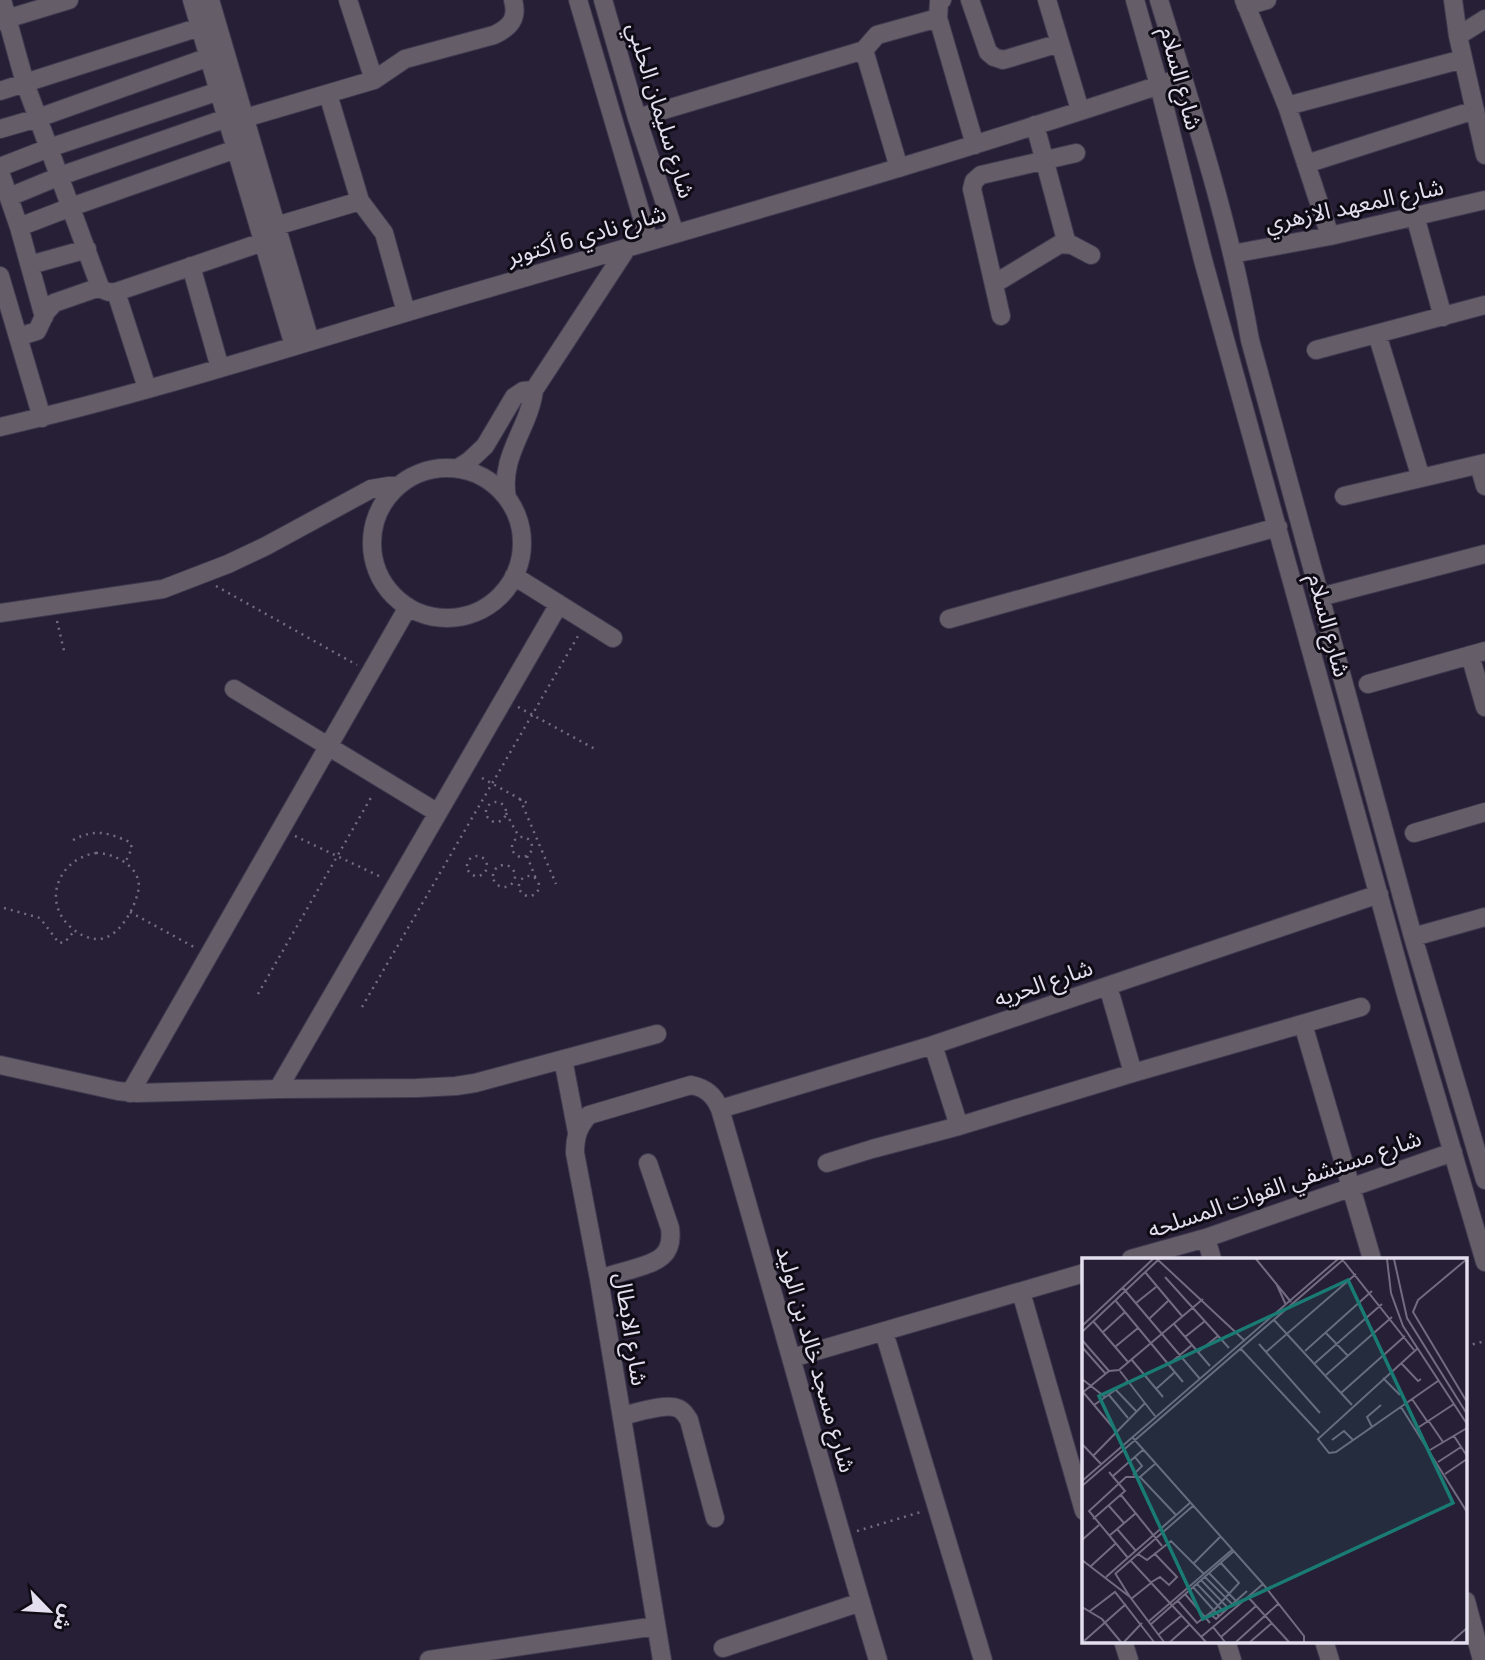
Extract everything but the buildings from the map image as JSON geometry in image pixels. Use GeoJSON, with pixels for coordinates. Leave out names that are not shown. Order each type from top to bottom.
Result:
{"type":"FeatureCollection","features":[{"type":"Feature","properties":{"kind":"street"},"geometry":{"type":"LineString","coordinates":[[2,0],[8,53],[24,83],[86,249],[108,289],[147,388]]}},
{"type":"Feature","properties":{"kind":"street"},"geometry":{"type":"LineString","coordinates":[[4,20],[69,0]]}},
{"type":"Feature","properties":{"kind":"street"},"geometry":{"type":"LineString","coordinates":[[192,0],[209,57],[227,88]]}},
{"type":"Feature","properties":{"kind":"street"},"geometry":{"type":"LineString","coordinates":[[210,0],[227,88],[276,226],[302,344]]}},
{"type":"Feature","properties":{"kind":"street"},"geometry":{"type":"LineString","coordinates":[[348,0],[374,80]]}},
{"type":"Feature","properties":{"kind":"street"},"geometry":{"type":"LineString","coordinates":[[9,197],[60,176],[236,118],[374,80],[405,59],[502,31],[513,19],[516,10],[513,0]]}},
{"type":"Feature","properties":{"kind":"street"},"geometry":{"type":"LineString","coordinates":[[578,0],[649,241]]}},
{"type":"Feature","properties":{"kind":"street","name":"شارع سليمان الحلبي"},"geometry":{"type":"LineString","coordinates":[[603,0],[637,118],[675,234]]}},
{"type":"Feature","properties":{"kind":"street"},"geometry":{"type":"LineString","coordinates":[[970,0],[988,52],[994,57],[1003,61],[1060,43]]}},
{"type":"Feature","properties":{"kind":"street"},"geometry":{"type":"LineString","coordinates":[[1048,0],[1080,110]]}},
{"type":"Feature","properties":{"kind":"street","name":"شارع السلام"},"geometry":{"type":"LineString","coordinates":[[1135,0],[1203,260],[1406,994],[1485,1260]]}},
{"type":"Feature","properties":{"kind":"street","name":"شارع السلام"},"geometry":{"type":"LineString","coordinates":[[1159,0],[1232,254],[1250,340],[1413,937],[1485,1180]]}},
{"type":"Feature","properties":{"kind":"street"},"geometry":{"type":"LineString","coordinates":[[1267,0],[1245,3],[1287,106],[1330,236]]}},
{"type":"Feature","properties":{"kind":"street"},"geometry":{"type":"LineString","coordinates":[[1453,0],[1458,36],[1485,155]]}},
{"type":"Feature","properties":{"kind":"street"},"geometry":{"type":"LineString","coordinates":[[637,118],[864,50],[877,35],[940,9],[975,145]]}},
{"type":"Feature","properties":{"kind":"street"},"geometry":{"type":"LineString","coordinates":[[1458,36],[1485,19]]}},
{"type":"Feature","properties":{"kind":"street"},"geometry":{"type":"LineString","coordinates":[[0,91],[200,27]]}},
{"type":"Feature","properties":{"kind":"street"},"geometry":{"type":"LineString","coordinates":[[864,50],[899,168]]}},
{"type":"Feature","properties":{"kind":"street"},"geometry":{"type":"LineString","coordinates":[[0,130],[209,57]]}},
{"type":"Feature","properties":{"kind":"street"},"geometry":{"type":"LineString","coordinates":[[1287,106],[1463,59]]}},
{"type":"Feature","properties":{"kind":"street","name":"شارع نادي 6 أكتوبر"},"geometry":{"type":"LineString","coordinates":[[0,427],[42,418],[220,368],[899,168],[1183,77]]}},
{"type":"Feature","properties":{"kind":"street"},"geometry":{"type":"LineString","coordinates":[[44,317],[0,170],[49,148],[227,88]]}},
{"type":"Feature","properties":{"kind":"street"},"geometry":{"type":"LineString","coordinates":[[328,94],[360,201],[384,233],[406,312]]}},
{"type":"Feature","properties":{"kind":"street"},"geometry":{"type":"LineString","coordinates":[[1306,164],[1475,110]]}},
{"type":"Feature","properties":{"kind":"street"},"geometry":{"type":"LineString","coordinates":[[236,118],[236,149],[263,242],[302,344]]}},
{"type":"Feature","properties":{"kind":"street"},"geometry":{"type":"LineString","coordinates":[[1035,125],[1066,244]]}},
{"type":"Feature","properties":{"kind":"street"},"geometry":{"type":"LineString","coordinates":[[19,227],[236,149]]}},
{"type":"Feature","properties":{"kind":"street"},"geometry":{"type":"LineString","coordinates":[[1001,316],[972,185],[981,175],[1076,153]]}},
{"type":"Feature","properties":{"kind":"street","name":"شارع المعهد الازهري"},"geometry":{"type":"LineString","coordinates":[[1232,254],[1330,236],[1485,200]]}},
{"type":"Feature","properties":{"kind":"street"},"geometry":{"type":"LineString","coordinates":[[276,226],[360,201]]}},
{"type":"Feature","properties":{"kind":"street"},"geometry":{"type":"LineString","coordinates":[[1415,216],[1444,317]]}},
{"type":"Feature","properties":{"kind":"street"},"geometry":{"type":"LineString","coordinates":[[18,337],[37,331],[48,308],[54,303],[191,267],[263,242]]}},
{"type":"Feature","properties":{"kind":"street"},"geometry":{"type":"LineString","coordinates":[[994,284],[1053,247],[1066,244],[1091,254]]}},
{"type":"Feature","properties":{"kind":"street"},"geometry":{"type":"LineString","coordinates":[[507,498],[506,468],[532,402],[534,390],[627,248]]}},
{"type":"Feature","properties":{"kind":"street"},"geometry":{"type":"LineString","coordinates":[[30,265],[86,249]]}},
{"type":"Feature","properties":{"kind":"street"},"geometry":{"type":"LineString","coordinates":[[191,267],[220,368]]}},
{"type":"Feature","properties":{"kind":"street"},"geometry":{"type":"LineString","coordinates":[[0,276],[4,303],[18,337],[42,418]]}},
{"type":"Feature","properties":{"kind":"street"},"geometry":{"type":"LineString","coordinates":[[1315,349],[1485,304]]}},
{"type":"Feature","properties":{"kind":"street"},"geometry":{"type":"LineString","coordinates":[[1377,334],[1421,478]]}},
{"type":"Feature","properties":{"kind":"street"},"geometry":{"type":"LineString","coordinates":[[1228,346],[1250,340]]}},
{"type":"Feature","properties":{"kind":"street"},"geometry":{"type":"LineString","coordinates":[[458,468],[485,446],[514,397],[523,391],[534,390]]}},
{"type":"Feature","properties":{"kind":"street"},"geometry":{"type":"LineString","coordinates":[[1344,496],[1482,464],[1485,486]]}},
{"type":"Feature","properties":{"kind":"street"},"geometry":{"type":"LineString","coordinates":[[458,468],[486,478],[507,498],[514,510],[521,536],[519,564],[497,598],[486,606],[461,616],[433,616],[408,607],[387,588],[375,563],[375,521],[388,496],[398,486],[420,473],[458,468]]}},
{"type":"Feature","properties":{"kind":"street"},"geometry":{"type":"LineString","coordinates":[[0,612],[163,589],[266,546],[371,489],[398,486]]}},
{"type":"Feature","properties":{"kind":"street"},"geometry":{"type":"LineString","coordinates":[[949,619],[1278,527]]}},
{"type":"Feature","properties":{"kind":"street"},"geometry":{"type":"LineString","coordinates":[[1320,597],[1485,554]]}},
{"type":"Feature","properties":{"kind":"street"},"geometry":{"type":"LineString","coordinates":[[513,576],[613,638]]}},
{"type":"Feature","properties":{"kind":"street"},"geometry":{"type":"LineString","coordinates":[[278,1089],[559,604]]}},
{"type":"Feature","properties":{"kind":"street"},"geometry":{"type":"LineString","coordinates":[[130,1093],[408,607]]}},
{"type":"Feature","properties":{"kind":"street"},"geometry":{"type":"LineString","coordinates":[[1368,684],[1478,653],[1485,707]]}},
{"type":"Feature","properties":{"kind":"street"},"geometry":{"type":"LineString","coordinates":[[234,690],[438,813]]}},
{"type":"Feature","properties":{"kind":"street"},"geometry":{"type":"LineString","coordinates":[[1414,833],[1485,812]]}},
{"type":"Feature","properties":{"kind":"street","name":"شارع الحريه"},"geometry":{"type":"LineString","coordinates":[[720,1109],[933,1045],[1379,894]]}},
{"type":"Feature","properties":{"kind":"street"},"geometry":{"type":"LineString","coordinates":[[1413,937],[1485,917]]}},
{"type":"Feature","properties":{"kind":"street"},"geometry":{"type":"LineString","coordinates":[[1108,986],[1133,1073]]}},
{"type":"Feature","properties":{"kind":"street"},"geometry":{"type":"LineString","coordinates":[[827,1163],[1361,1007]]}},
{"type":"Feature","properties":{"kind":"street"},"geometry":{"type":"LineString","coordinates":[[1303,1024],[1371,1258]]}},
{"type":"Feature","properties":{"kind":"street"},"geometry":{"type":"LineString","coordinates":[[0,1065],[130,1093],[417,1088],[475,1083],[657,1034]]}},
{"type":"Feature","properties":{"kind":"street"},"geometry":{"type":"LineString","coordinates":[[933,1045],[959,1126]]}},
{"type":"Feature","properties":{"kind":"street","name":"شارع الابطال"},"geometry":{"type":"LineString","coordinates":[[562,1059],[577,1132],[575,1153],[599,1279],[662,1660]]}},
{"type":"Feature","properties":{"kind":"street","name":"شارع مسجد خالد بن الوليد"},"geometry":{"type":"LineString","coordinates":[[577,1132],[590,1115],[691,1085],[710,1092],[716,1100],[878,1660]]}},
{"type":"Feature","properties":{"kind":"street","name":"شارع مستشفي القوات المسلحه"},"geometry":{"type":"LineString","coordinates":[[1135,1258],[1206,1238],[1453,1152]]}},
{"type":"Feature","properties":{"kind":"street"},"geometry":{"type":"LineString","coordinates":[[599,1279],[655,1262],[669,1248],[670,1228],[648,1163]]}},
{"type":"Feature","properties":{"kind":"street"},"geometry":{"type":"LineString","coordinates":[[1206,1238],[1212,1258]]}},
{"type":"Feature","properties":{"kind":"street"},"geometry":{"type":"LineString","coordinates":[[792,1359],[1082,1274]]}},
{"type":"Feature","properties":{"kind":"street"},"geometry":{"type":"LineString","coordinates":[[1021,1292],[1077,1459],[1082,1496]]}},
{"type":"Feature","properties":{"kind":"street"},"geometry":{"type":"LineString","coordinates":[[884,1332],[983,1660]]}},
{"type":"Feature","properties":{"kind":"street"},"geometry":{"type":"LineString","coordinates":[[622,1416],[668,1406],[677,1407],[684,1413],[689,1420],[715,1518]]}},
{"type":"Feature","properties":{"kind":"street"},"geometry":{"type":"LineString","coordinates":[[723,1648],[860,1602]]}},
{"type":"Feature","properties":{"kind":"street"},"geometry":{"type":"LineString","coordinates":[[1468,1608],[1482,1660]]}},
{"type":"Feature","properties":{"kind":"street"},"geometry":{"type":"LineString","coordinates":[[429,1660],[496,1655],[656,1626]]}},
{"type":"Feature","properties":{"kind":"street"},"geometry":{"type":"LineString","coordinates":[[1123,1642],[1129,1660]]}},
{"type":"Feature","properties":{"kind":"street"},"geometry":{"type":"LineString","coordinates":[[1226,1642],[1232,1660]]}},
{"type":"Feature","properties":{"kind":"street"},"geometry":{"type":"LineString","coordinates":[[1324,1642],[1330,1660]]}},
{"type":"Feature","properties":{"kind":"path"},"geometry":{"type":"LineString","coordinates":[[198,576],[370,673]]}},
{"type":"Feature","properties":{"kind":"path"},"geometry":{"type":"LineString","coordinates":[[53,605],[65,655]]}},
{"type":"Feature","properties":{"kind":"path"},"geometry":{"type":"LineString","coordinates":[[362,1007],[587,621]]}},
{"type":"Feature","properties":{"kind":"path"},"geometry":{"type":"LineString","coordinates":[[504,699],[596,748]]}},
{"type":"Feature","properties":{"kind":"path"},"geometry":{"type":"LineString","coordinates":[[482,778],[529,804]]}},
{"type":"Feature","properties":{"kind":"path"},"geometry":{"type":"LineString","coordinates":[[258,994],[382,779]]}},
{"type":"Feature","properties":{"kind":"path"},"geometry":{"type":"LineString","coordinates":[[520,799],[556,884]]}},
{"type":"Feature","properties":{"kind":"path"},"geometry":{"type":"LineString","coordinates":[[506,813],[501,821],[496,822],[488,818],[486,813],[489,804],[503,804],[519,837]]}},
{"type":"Feature","properties":{"kind":"path"},"geometry":{"type":"LineString","coordinates":[[281,829],[396,885]]}},
{"type":"Feature","properties":{"kind":"path"},"geometry":{"type":"LineString","coordinates":[[73,840],[99,832],[130,842],[132,848],[125,863]]}},
{"type":"Feature","properties":{"kind":"path"},"geometry":{"type":"LineString","coordinates":[[519,837],[529,839],[532,844],[531,853],[522,858],[512,849],[512,844],[519,837]]}},
{"type":"Feature","properties":{"kind":"path"},"geometry":{"type":"LineString","coordinates":[[532,844],[538,841]]}},
{"type":"Feature","properties":{"kind":"path"},"geometry":{"type":"LineString","coordinates":[[96,853],[111,855],[125,863],[136,876],[138,892],[130,912],[117,932],[105,938],[93,939],[75,930],[64,920],[57,904],[56,888],[64,872],[79,858],[96,853]]}},
{"type":"Feature","properties":{"kind":"path"},"geometry":{"type":"LineString","coordinates":[[488,867],[486,872],[478,877],[473,876],[467,868],[471,859],[480,856],[494,871]]}},
{"type":"Feature","properties":{"kind":"path"},"geometry":{"type":"LineString","coordinates":[[514,880],[519,883],[521,892],[529,897],[538,892],[539,887],[527,856]]}},
{"type":"Feature","properties":{"kind":"path"},"geometry":{"type":"LineString","coordinates":[[501,865],[510,867],[514,871],[514,880],[502,887],[494,881],[494,871],[501,865]]}},
{"type":"Feature","properties":{"kind":"path"},"geometry":{"type":"LineString","coordinates":[[519,883],[526,877],[536,879]]}},
{"type":"Feature","properties":{"kind":"path"},"geometry":{"type":"LineString","coordinates":[[4,908],[40,918],[59,943],[65,942],[75,930]]}},
{"type":"Feature","properties":{"kind":"path"},"geometry":{"type":"LineString","coordinates":[[130,912],[209,955]]}},
{"type":"Feature","properties":{"kind":"path"},"geometry":{"type":"LineString","coordinates":[[1468,1345],[1485,1340]]}},
{"type":"Feature","properties":{"kind":"path"},"geometry":{"type":"LineString","coordinates":[[841,1537],[937,1507]]}}]}
